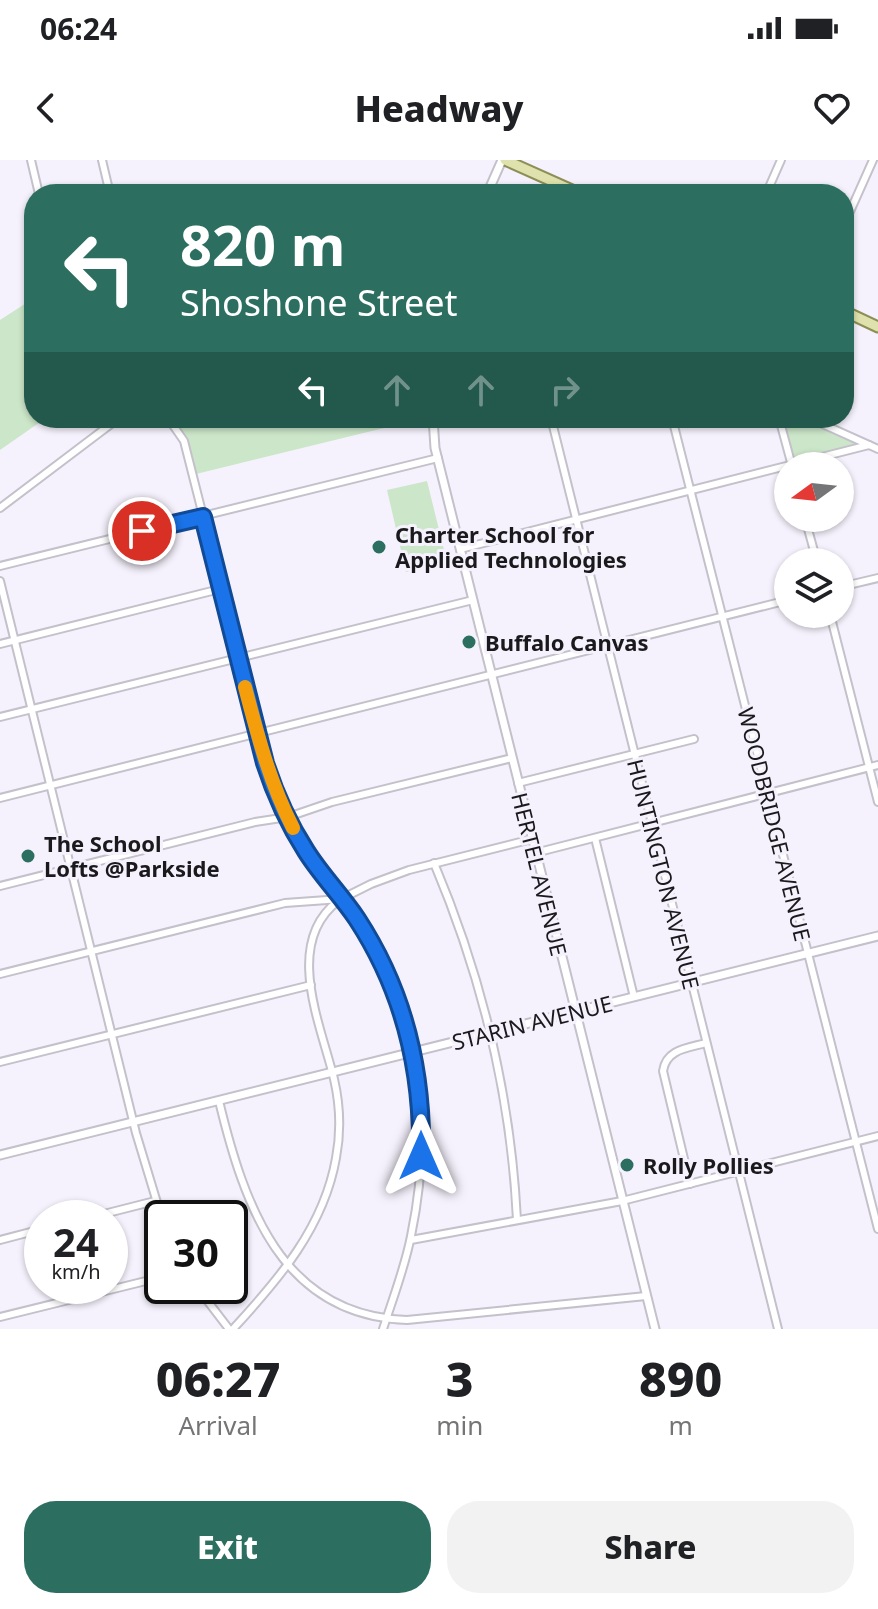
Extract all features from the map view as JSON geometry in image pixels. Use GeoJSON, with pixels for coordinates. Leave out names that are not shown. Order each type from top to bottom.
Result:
{"type":"FeatureCollection","features":[{"type":"Feature","properties":{"kind":"main road"},"geometry":{"type":"LineString","coordinates":[[504,160],[558,184]]}},
{"type":"Feature","properties":{"kind":"main road"},"geometry":{"type":"LineString","coordinates":[[854,316],[878,327]]}},
{"type":"Feature","properties":{"kind":"street"},"geometry":{"type":"LineString","coordinates":[[31,160],[37,184]]}},
{"type":"Feature","properties":{"kind":"street"},"geometry":{"type":"LineString","coordinates":[[102,160],[108,184]]}},
{"type":"Feature","properties":{"kind":"street"},"geometry":{"type":"LineString","coordinates":[[492,184],[504,160]]}},
{"type":"Feature","properties":{"kind":"street"},"geometry":{"type":"LineString","coordinates":[[770,184],[781,160]]}},
{"type":"Feature","properties":{"kind":"street"},"geometry":{"type":"LineString","coordinates":[[854,203],[873,160]]}},
{"type":"Feature","properties":{"kind":"street"},"geometry":{"type":"LineString","coordinates":[[0,508],[106,428]]}},
{"type":"Feature","properties":{"kind":"street"},"geometry":{"type":"LineString","coordinates":[[175,428],[184,441],[269,776],[307,853],[373,945],[400,1005],[413,1052],[422,1130],[419,1184],[411,1240],[383,1329]]}},
{"type":"Feature","properties":{"kind":"street","name":"HERTEL AVENUE"},"geometry":{"type":"LineString","coordinates":[[434,428],[438,458],[460,549],[655,1329]]}},
{"type":"Feature","properties":{"kind":"street","name":"HUNTINGTON AVENUE"},"geometry":{"type":"LineString","coordinates":[[553,428],[778,1329]]}},
{"type":"Feature","properties":{"kind":"street","name":"WOODBRIDGE AVENUE"},"geometry":{"type":"LineString","coordinates":[[674,428],[878,1229]]}},
{"type":"Feature","properties":{"kind":"street"},"geometry":{"type":"LineString","coordinates":[[782,428],[788,452]]}},
{"type":"Feature","properties":{"kind":"street"},"geometry":{"type":"LineString","coordinates":[[831,428],[878,449]]}},
{"type":"Feature","properties":{"kind":"street"},"geometry":{"type":"LineString","coordinates":[[842,452],[869,445]]}},
{"type":"Feature","properties":{"kind":"street"},"geometry":{"type":"LineString","coordinates":[[0,566],[438,458]]}},
{"type":"Feature","properties":{"kind":"street"},"geometry":{"type":"LineString","coordinates":[[460,549],[774,469]]}},
{"type":"Feature","properties":{"kind":"street"},"geometry":{"type":"LineString","coordinates":[[854,584],[878,578]]}},
{"type":"Feature","properties":{"kind":"street"},"geometry":{"type":"LineString","coordinates":[[0,581],[155,1200]]}},
{"type":"Feature","properties":{"kind":"street"},"geometry":{"type":"LineString","coordinates":[[0,644],[220,589]]}},
{"type":"Feature","properties":{"kind":"street"},"geometry":{"type":"LineString","coordinates":[[0,717],[473,600]]}},
{"type":"Feature","properties":{"kind":"street"},"geometry":{"type":"LineString","coordinates":[[0,798],[774,604]]}},
{"type":"Feature","properties":{"kind":"street"},"geometry":{"type":"LineString","coordinates":[[834,628],[878,802]]}},
{"type":"Feature","properties":{"kind":"street"},"geometry":{"type":"LineString","coordinates":[[518,783],[694,739]]}},
{"type":"Feature","properties":{"kind":"street"},"geometry":{"type":"LineString","coordinates":[[0,886],[255,822],[288,817],[332,802],[512,758]]}},
{"type":"Feature","properties":{"kind":"street"},"geometry":{"type":"LineString","coordinates":[[535,853],[878,765]]}},
{"type":"Feature","properties":{"kind":"street"},"geometry":{"type":"LineString","coordinates":[[595,838],[634,997]]}},
{"type":"Feature","properties":{"kind":"street"},"geometry":{"type":"LineString","coordinates":[[211,1304],[231,1329],[288,1264],[314,1225],[334,1170],[339,1127],[332,1072],[311,985],[309,963],[314,936],[328,909],[341,899],[386,878],[532,839]]}},
{"type":"Feature","properties":{"kind":"street"},"geometry":{"type":"LineString","coordinates":[[434,863],[466,948],[490,1033],[509,1123],[517,1220]]}},
{"type":"Feature","properties":{"kind":"street"},"geometry":{"type":"LineString","coordinates":[[0,974],[285,903],[341,899]]}},
{"type":"Feature","properties":{"kind":"street","name":"STARIN AVENUE"},"geometry":{"type":"LineString","coordinates":[[0,1155],[878,936]]}},
{"type":"Feature","properties":{"kind":"street"},"geometry":{"type":"LineString","coordinates":[[0,1062],[311,985]]}},
{"type":"Feature","properties":{"kind":"street"},"geometry":{"type":"LineString","coordinates":[[690,1184],[663,1071],[666,1059],[673,1052],[706,1043]]}},
{"type":"Feature","properties":{"kind":"street"},"geometry":{"type":"LineString","coordinates":[[219,1101],[235,1165],[263,1227],[288,1264],[306,1283],[329,1300],[352,1311],[387,1319],[430,1318],[646,1296]]}},
{"type":"Feature","properties":{"kind":"street"},"geometry":{"type":"LineString","coordinates":[[411,1240],[622,1201],[878,1136]]}},
{"type":"Feature","properties":{"kind":"street"},"geometry":{"type":"LineString","coordinates":[[0,1240],[24,1234]]}},
{"type":"Feature","properties":{"kind":"street"},"geometry":{"type":"LineString","coordinates":[[0,1317],[144,1281]]}},
{"type":"Feature","properties":{"kind":"green space"},"geometry":{"type":"Polygon","coordinates":[[[24,304],[24,428],[32,428],[0,450],[0,320],[24,304]]]}},
{"type":"Feature","properties":{"kind":"green space"},"geometry":{"type":"Polygon","coordinates":[[[179,428],[384,428],[196,474],[187,439],[179,428]]]}},
{"type":"Feature","properties":{"kind":"green space"},"geometry":{"type":"Polygon","coordinates":[[[786,428],[822,428],[859,444],[828,452],[792,452],[786,428]]]}},
{"type":"Feature","properties":{"kind":"green space"},"geometry":{"type":"Polygon","coordinates":[[[427,481],[447,562],[406,572],[387,490],[427,481]]]}},
{"type":"Feature","properties":{"kind":"slow traffic"},"geometry":{"type":"LineString","coordinates":[[245,687],[265,763],[293,828]]}},
{"type":"Feature","properties":{"kind":"place","name":"Charter School for Applied Technologies"},"geometry":{"type":"Point","coordinates":[379,547]}},
{"type":"Feature","properties":{"kind":"place","name":"Buffalo Canvas"},"geometry":{"type":"Point","coordinates":[469,642]}},
{"type":"Feature","properties":{"kind":"place","name":"The School Lofts @Parkside"},"geometry":{"type":"Point","coordinates":[28,856]}},
{"type":"Feature","properties":{"kind":"place","name":"Rolly Pollies"},"geometry":{"type":"Point","coordinates":[627,1165]}},
{"type":"Feature","properties":{"kind":"route"},"geometry":{"type":"LineString","coordinates":[[142,531],[203,517],[265,763],[279,801],[307,853],[373,945],[396,993],[417,1074],[421,1156]]}}]}
